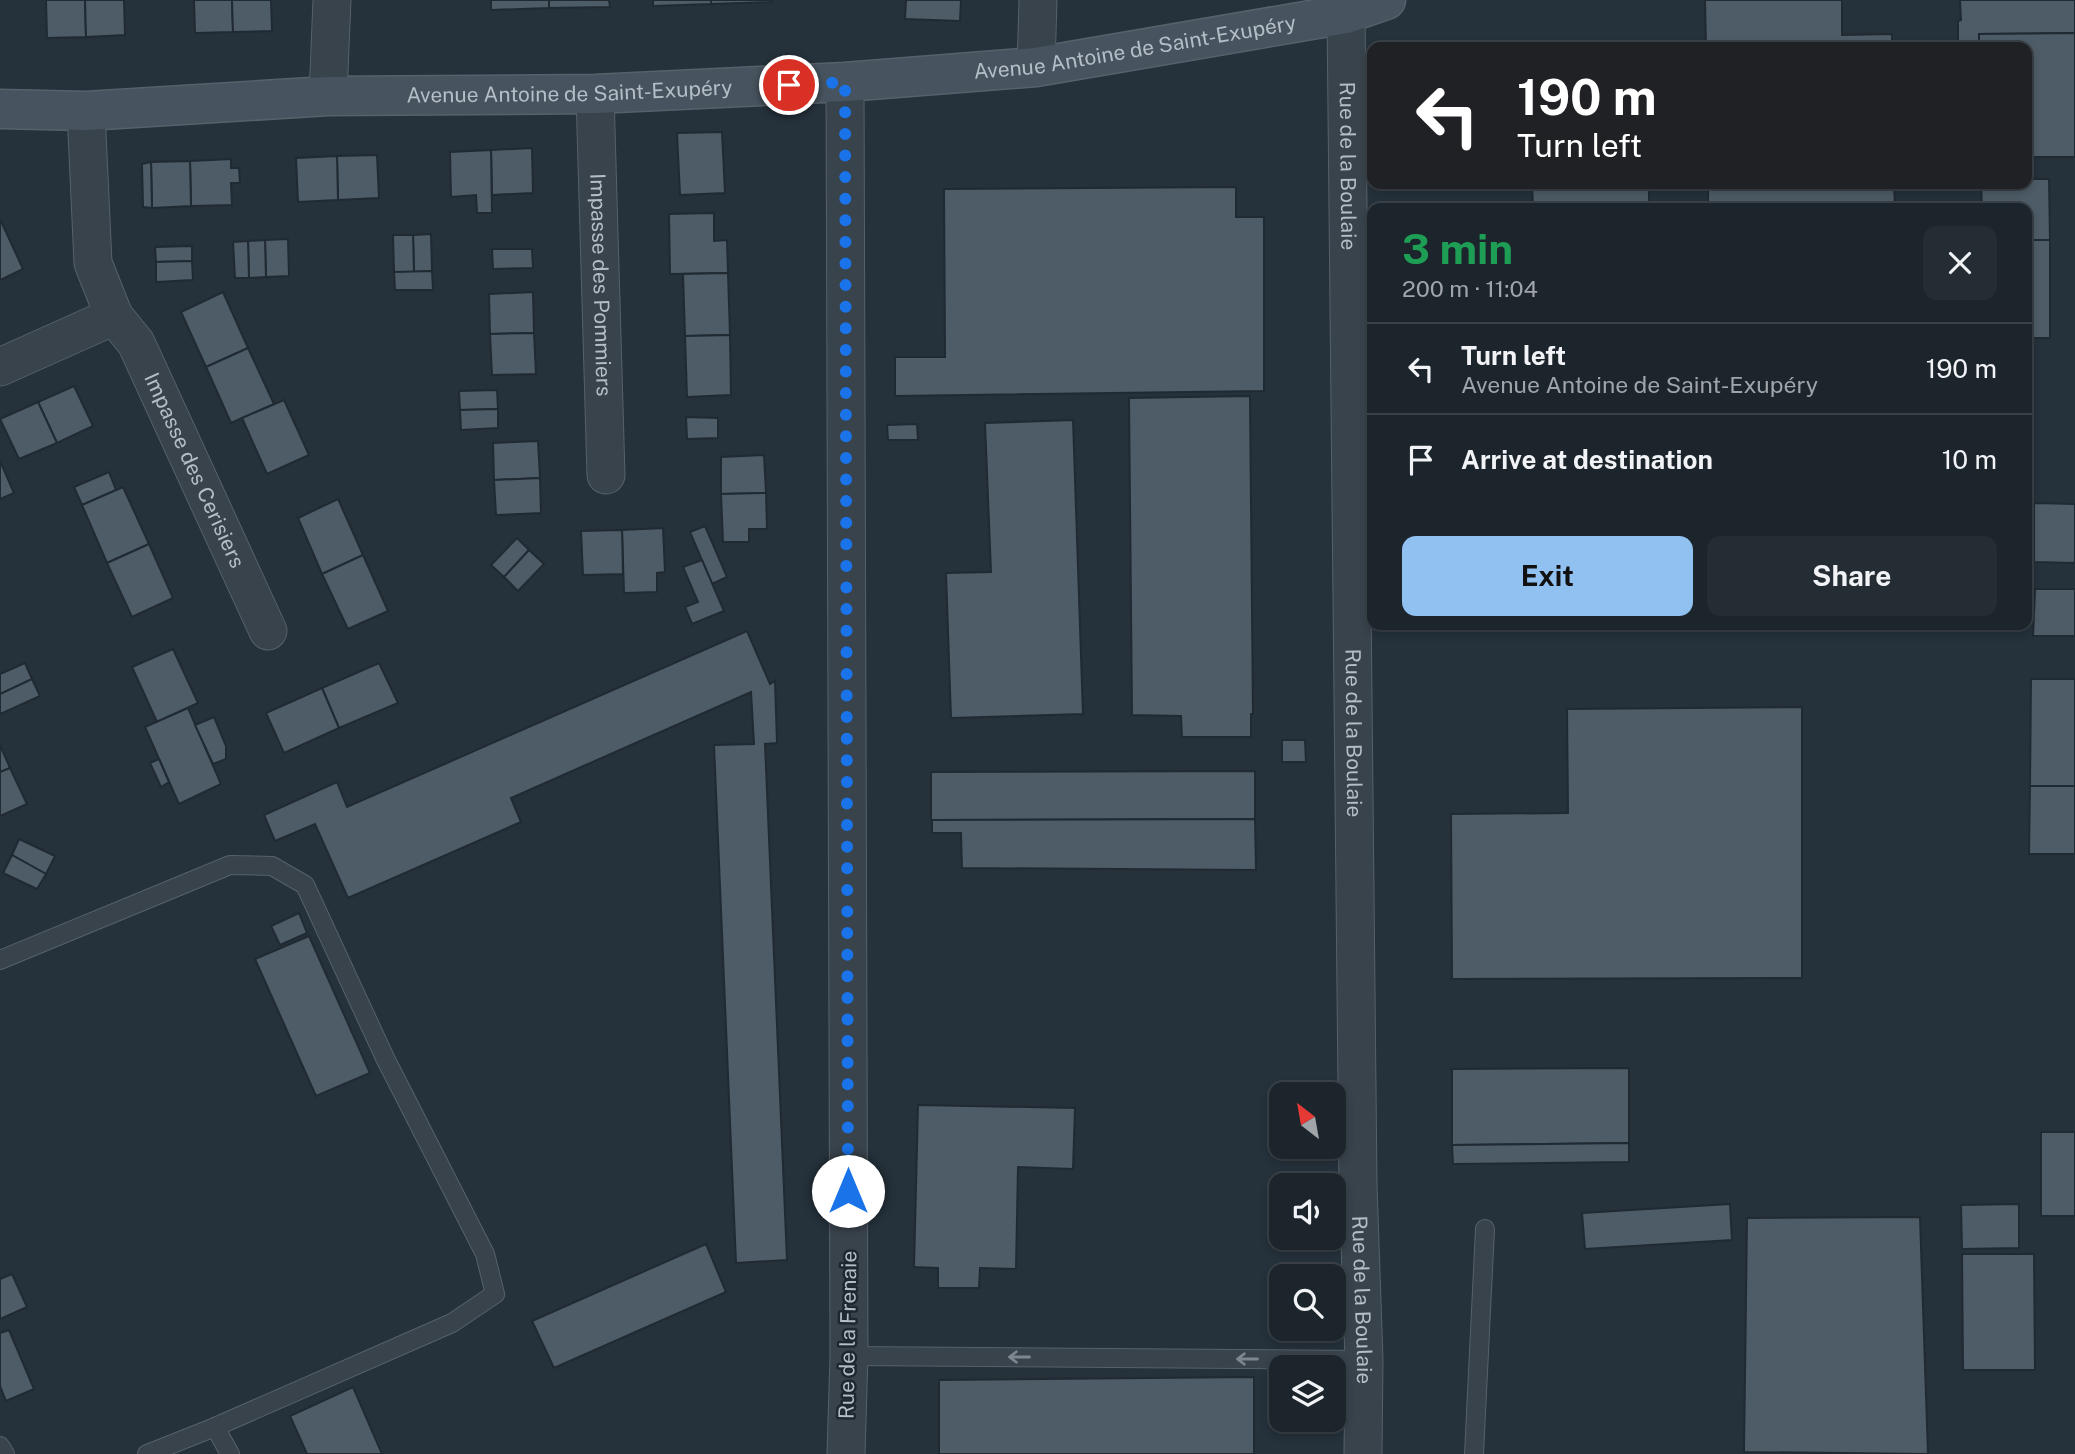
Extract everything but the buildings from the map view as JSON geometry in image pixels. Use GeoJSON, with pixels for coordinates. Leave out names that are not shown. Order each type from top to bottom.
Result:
{"type":"FeatureCollection","features":[{"type":"Feature","properties":{"kind":"street"},"geometry":{"type":"LineString","coordinates":[[328,96],[332,0]]}},
{"type":"Feature","properties":{"kind":"street"},"geometry":{"type":"LineString","coordinates":[[1036,67],[1038,0]]}},
{"type":"Feature","properties":{"kind":"street","name":"Avenue Antoine de Saint-Exupéry"},"geometry":{"type":"LineString","coordinates":[[0,109],[86,111],[328,96],[595,94],[845,82],[1036,67],[1346,14],[1386,0]]}},
{"type":"Feature","properties":{"kind":"street","name":"Rue de la Boulaie"},"geometry":{"type":"LineString","coordinates":[[1346,14],[1346,1173]]}},
{"type":"Feature","properties":{"kind":"street","name":"Rue de la Frenaie"},"geometry":{"type":"LineString","coordinates":[[845,82],[849,1356],[846,1454]]}},
{"type":"Feature","properties":{"kind":"street","name":"Impasse des Pommiers"},"geometry":{"type":"LineString","coordinates":[[595,94],[606,475]]}},
{"type":"Feature","properties":{"kind":"street","name":"Impasse des Cerisiers"},"geometry":{"type":"LineString","coordinates":[[86,111],[93,263],[114,316],[135,343],[268,631]]}},
{"type":"Feature","properties":{"kind":"street"},"geometry":{"type":"LineString","coordinates":[[0,367],[114,316]]}},
{"type":"Feature","properties":{"kind":"street","name":"Rue de la Boulaie"},"geometry":{"type":"LineString","coordinates":[[1346,1186],[1364,1360],[1363,1454]]}},
{"type":"Feature","properties":{"kind":"lane"},"geometry":{"type":"LineString","coordinates":[[0,960],[230,865],[272,866],[305,885],[385,1058],[485,1254],[495,1294],[452,1323],[147,1454]]}},
{"type":"Feature","properties":{"kind":"lane"},"geometry":{"type":"LineString","coordinates":[[1475,1454],[1485,1229]]}},
{"type":"Feature","properties":{"kind":"lane"},"geometry":{"type":"LineString","coordinates":[[849,1356],[1364,1360]]}},
{"type":"Feature","properties":{"kind":"lane"},"geometry":{"type":"LineString","coordinates":[[215,1427],[230,1454]]}},
{"type":"Feature","properties":{"kind":"lane"},"geometry":{"type":"LineString","coordinates":[[0,1446],[5,1454]]}},
{"type":"Feature","properties":{"kind":"route"},"geometry":{"type":"LineString","coordinates":[[789,85],[845,82],[848,1191]]}}]}
